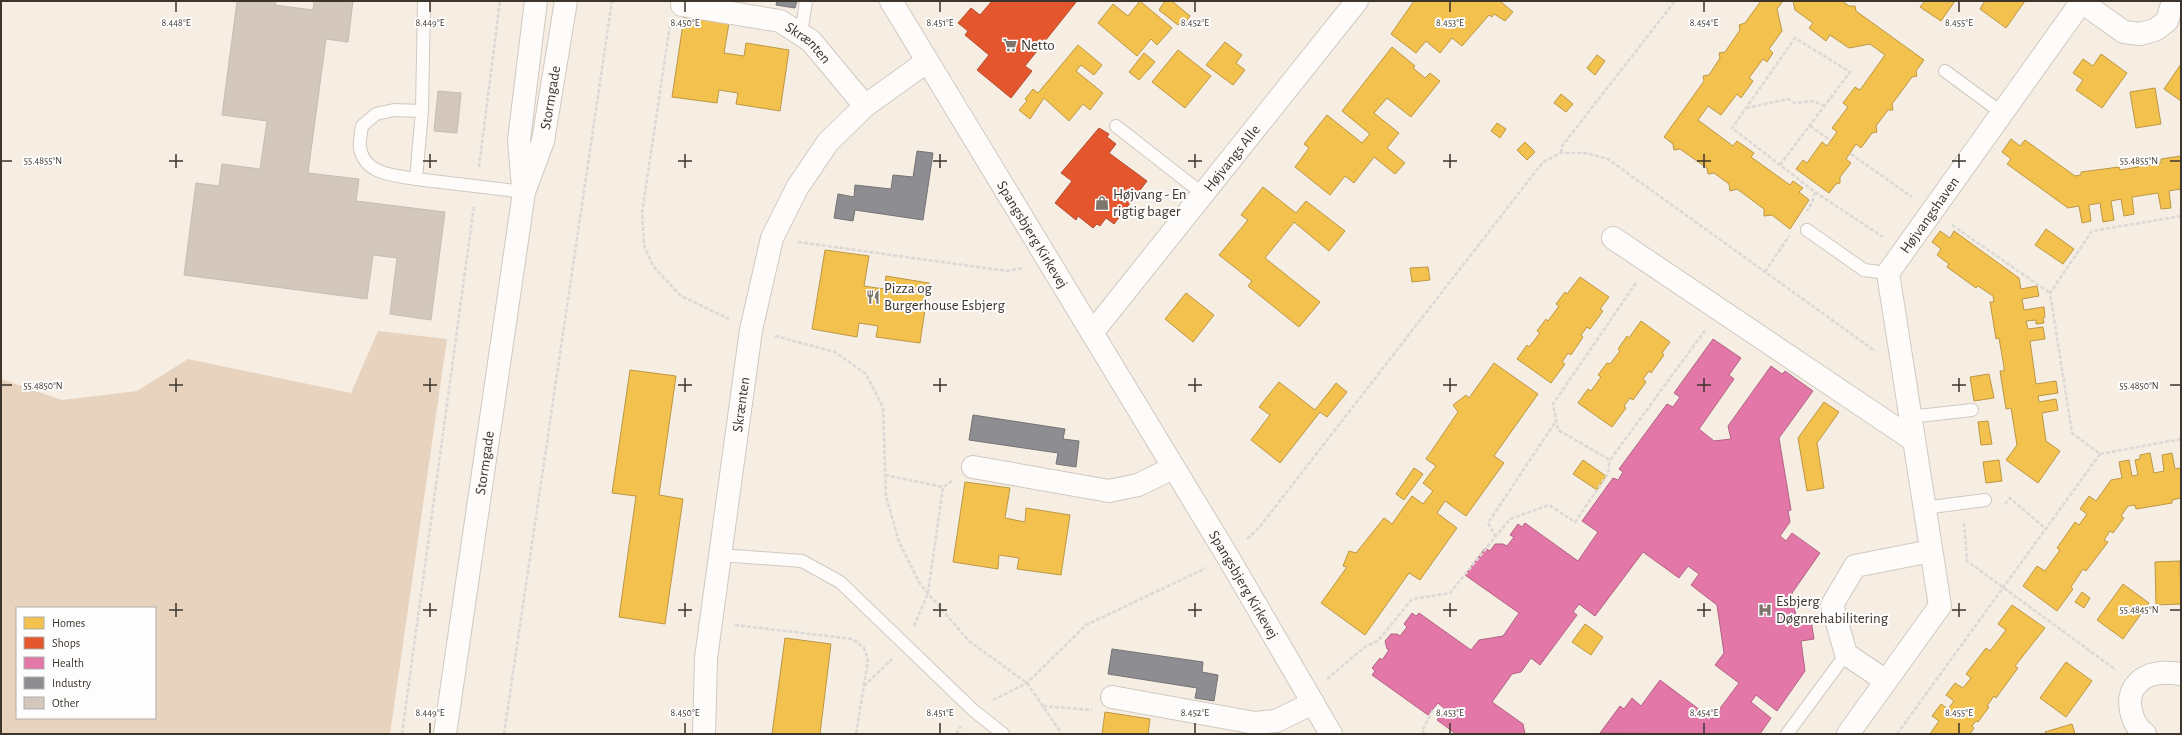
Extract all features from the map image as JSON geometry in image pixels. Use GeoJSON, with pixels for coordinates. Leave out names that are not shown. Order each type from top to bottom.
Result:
{"type":"FeatureCollection","features":[{"type":"Feature","properties":{"kind":"street","name":"Stormgade"},"geometry":{"type":"LineString","coordinates":[[524,192],[519,140],[536,1]]}},
{"type":"Feature","properties":{"kind":"street","name":"Stormgade"},"geometry":{"type":"LineString","coordinates":[[445,734],[524,192],[543,141],[566,1]]}},
{"type":"Feature","properties":{"kind":"street","name":"Spangsbjerg Kirkevej"},"geometry":{"type":"LineString","coordinates":[[891,1],[926,62],[1228,558],[1330,734]]}},
{"type":"Feature","properties":{"kind":"street","name":"Højvangs Alle"},"geometry":{"type":"LineString","coordinates":[[1092,333],[1357,1]]}},
{"type":"Feature","properties":{"kind":"street"},"geometry":{"type":"LineString","coordinates":[[2081,1],[2124,32],[2140,34],[2155,30],[2167,21],[2173,1]]}},
{"type":"Feature","properties":{"kind":"street","name":"Højvangshaven"},"geometry":{"type":"LineString","coordinates":[[1888,272],[2081,1]]}},
{"type":"Feature","properties":{"kind":"street","name":"Skrænten"},"geometry":{"type":"LineString","coordinates":[[682,5],[780,21],[811,41],[865,106]]}},
{"type":"Feature","properties":{"kind":"street","name":"Skrænten"},"geometry":{"type":"LineString","coordinates":[[704,734],[706,658],[720,555],[751,330],[772,238],[797,188],[828,142],[865,106],[926,62]]}},
{"type":"Feature","properties":{"kind":"street"},"geometry":{"type":"LineString","coordinates":[[1613,238],[1912,438]]}},
{"type":"Feature","properties":{"kind":"street"},"geometry":{"type":"LineString","coordinates":[[1848,734],[1940,606],[1901,370],[1888,272]]}},
{"type":"Feature","properties":{"kind":"street"},"geometry":{"type":"LineString","coordinates":[[973,467],[1109,492],[1138,485],[1173,468]]}},
{"type":"Feature","properties":{"kind":"street"},"geometry":{"type":"LineString","coordinates":[[1886,681],[1846,654],[1832,605],[1855,566],[1931,551]]}},
{"type":"Feature","properties":{"kind":"street"},"geometry":{"type":"LineString","coordinates":[[2145,734],[2140,730],[2132,716],[2130,700],[2136,684],[2148,676],[2163,672],[2181,674]]}},
{"type":"Feature","properties":{"kind":"street"},"geometry":{"type":"LineString","coordinates":[[1112,697],[1255,723],[1276,721],[1310,699]]}},
{"type":"Feature","properties":{"kind":"lane"},"geometry":{"type":"LineString","coordinates":[[416,179],[422,111],[424,1]]}},
{"type":"Feature","properties":{"kind":"lane"},"geometry":{"type":"LineString","coordinates":[[801,35],[806,1]]}},
{"type":"Feature","properties":{"kind":"lane"},"geometry":{"type":"LineString","coordinates":[[1945,71],[2002,113]]}},
{"type":"Feature","properties":{"kind":"lane"},"geometry":{"type":"LineString","coordinates":[[422,111],[394,110],[376,114],[362,126],[360,147],[365,160],[381,173],[416,179],[524,192]]}},
{"type":"Feature","properties":{"kind":"lane"},"geometry":{"type":"LineString","coordinates":[[1116,126],[1203,194]]}},
{"type":"Feature","properties":{"kind":"lane"},"geometry":{"type":"LineString","coordinates":[[1807,230],[1864,270],[1888,272]]}},
{"type":"Feature","properties":{"kind":"lane"},"geometry":{"type":"LineString","coordinates":[[1909,417],[1972,410]]}},
{"type":"Feature","properties":{"kind":"lane"},"geometry":{"type":"LineString","coordinates":[[1924,508],[1985,500]]}},
{"type":"Feature","properties":{"kind":"lane"},"geometry":{"type":"LineString","coordinates":[[720,555],[802,561],[840,582],[973,710],[1003,734]]}},
{"type":"Feature","properties":{"kind":"lane"},"geometry":{"type":"LineString","coordinates":[[1787,734],[1846,654]]}},
{"type":"Feature","properties":{"kind":"path"},"geometry":{"type":"LineString","coordinates":[[402,734],[477,187],[500,1]]}},
{"type":"Feature","properties":{"kind":"path"},"geometry":{"type":"LineString","coordinates":[[504,734],[612,1]]}},
{"type":"Feature","properties":{"kind":"path"},"geometry":{"type":"LineString","coordinates":[[1561,153],[1562,146],[1675,1]]}},
{"type":"Feature","properties":{"kind":"path"},"geometry":{"type":"LineString","coordinates":[[682,5],[671,19],[642,213],[644,245],[653,266],[681,296],[751,330],[836,352],[866,374],[883,407],[886,496],[899,542],[920,584],[969,641],[1027,683],[1062,734]]}},
{"type":"Feature","properties":{"kind":"path"},"geometry":{"type":"LineString","coordinates":[[1780,165],[1850,72],[1795,38],[1732,128],[1815,192],[1903,250]]}},
{"type":"Feature","properties":{"kind":"path"},"geometry":{"type":"LineString","coordinates":[[1746,108],[1788,99],[1795,103],[1814,101],[1825,106]]}},
{"type":"Feature","properties":{"kind":"path"},"geometry":{"type":"LineString","coordinates":[[1810,126],[1830,140]]}},
{"type":"Feature","properties":{"kind":"path"},"geometry":{"type":"LineString","coordinates":[[956,734],[973,710],[1027,683],[1086,625],[1228,558],[1258,529],[1543,162],[1561,153],[1586,153],[1608,159],[1901,370]]}},
{"type":"Feature","properties":{"kind":"path"},"geometry":{"type":"LineString","coordinates":[[1805,213],[1812,203],[1815,192]]}},
{"type":"Feature","properties":{"kind":"path"},"geometry":{"type":"LineString","coordinates":[[2100,454],[2072,433],[2050,293],[2092,231],[2181,216]]}},
{"type":"Feature","properties":{"kind":"path"},"geometry":{"type":"LineString","coordinates":[[1765,272],[1790,235]]}},
{"type":"Feature","properties":{"kind":"path"},"geometry":{"type":"LineString","coordinates":[[772,238],[1007,271],[1049,264]]}},
{"type":"Feature","properties":{"kind":"path"},"geometry":{"type":"LineString","coordinates":[[1610,460],[1558,430],[1553,404],[1649,263]]}},
{"type":"Feature","properties":{"kind":"path"},"geometry":{"type":"LineString","coordinates":[[1310,699],[1366,646],[1378,641],[1412,599],[1450,593],[1510,519],[1549,505],[1576,522],[1608,474],[1610,460],[1720,310]]}},
{"type":"Feature","properties":{"kind":"path"},"geometry":{"type":"LineString","coordinates":[[1496,537],[1488,523],[1557,421]]}},
{"type":"Feature","properties":{"kind":"path"},"geometry":{"type":"LineString","coordinates":[[1897,734],[2100,454],[2181,438]]}},
{"type":"Feature","properties":{"kind":"path"},"geometry":{"type":"LineString","coordinates":[[885,475],[943,487],[973,467]]}},
{"type":"Feature","properties":{"kind":"path"},"geometry":{"type":"LineString","coordinates":[[864,687],[906,645],[928,593],[943,487]]}},
{"type":"Feature","properties":{"kind":"path"},"geometry":{"type":"LineString","coordinates":[[1985,500],[1999,509],[2010,498],[2046,529]]}},
{"type":"Feature","properties":{"kind":"path"},"geometry":{"type":"LineString","coordinates":[[1963,503],[1967,562],[2002,589],[2136,684]]}},
{"type":"Feature","properties":{"kind":"path"},"geometry":{"type":"LineString","coordinates":[[711,622],[853,639],[864,648],[868,660],[856,734]]}},
{"type":"Feature","properties":{"kind":"path"},"geometry":{"type":"LineString","coordinates":[[1042,706],[1099,710],[1112,697]]}},
{"type":"Feature","properties":{"kind":"path"},"geometry":{"type":"LineString","coordinates":[[1425,734],[1422,731],[1433,710]]}},
{"type":"Feature","properties":{"kind":"shaded area"},"geometry":{"type":"Polygon","coordinates":[[[378,331],[447,339],[390,734],[1,734],[1,379],[62,400],[137,391],[188,359],[351,393],[378,331]]]}},
{"type":"Feature","properties":{"kind":"building: Homes"},"geometry":{"type":"Polygon","coordinates":[[[1140,1],[1172,28],[1157,45],[1151,39],[1137,56],[1098,23],[1113,4],[1128,16],[1140,1]]]}},
{"type":"Feature","properties":{"kind":"building: Homes"},"geometry":{"type":"Polygon","coordinates":[[[1165,1],[1172,1],[1190,16],[1183,26],[1180,23],[1178,25],[1159,10],[1165,1]]]}},
{"type":"Feature","properties":{"kind":"building: Homes"},"geometry":{"type":"Polygon","coordinates":[[[1414,1],[1500,1],[1513,12],[1505,21],[1494,14],[1492,17],[1489,15],[1462,46],[1452,38],[1440,53],[1426,41],[1416,53],[1391,34],[1414,1]]]}},
{"type":"Feature","properties":{"kind":"building: Homes"},"geometry":{"type":"Polygon","coordinates":[[[1761,1],[1783,1],[1777,9],[1782,31],[1769,49],[1773,53],[1767,62],[1763,59],[1749,78],[1753,81],[1741,98],[1737,94],[1721,115],[1708,106],[1698,120],[1733,146],[1737,141],[1754,153],[1751,157],[1790,185],[1793,181],[1803,188],[1799,192],[1809,200],[1790,229],[1772,215],[1764,216],[1764,209],[1737,189],[1730,191],[1729,184],[1714,173],[1708,174],[1707,168],[1680,149],[1674,150],[1673,144],[1664,137],[1704,81],[1703,76],[1709,75],[1720,58],[1719,53],[1725,52],[1740,30],[1739,25],[1745,23],[1761,1]]]}},
{"type":"Feature","properties":{"kind":"building: Homes"},"geometry":{"type":"Polygon","coordinates":[[[1793,1],[1842,1],[1849,6],[1855,6],[1856,11],[1924,60],[1916,71],[1917,76],[1912,77],[1892,104],[1893,110],[1888,110],[1876,126],[1877,132],[1872,133],[1861,148],[1856,144],[1846,159],[1851,163],[1840,177],[1840,183],[1836,184],[1829,193],[1796,169],[1803,160],[1807,163],[1822,142],[1827,146],[1837,132],[1832,128],[1848,107],[1843,103],[1855,87],[1860,90],[1885,55],[1870,44],[1849,48],[1830,35],[1826,41],[1809,28],[1813,23],[1795,10],[1793,1]]]}},
{"type":"Feature","properties":{"kind":"building: Homes"},"geometry":{"type":"Polygon","coordinates":[[[1925,1],[1955,1],[1941,21],[1920,7],[1925,1]]]}},
{"type":"Feature","properties":{"kind":"building: Homes"},"geometry":{"type":"Polygon","coordinates":[[[1985,1],[2025,1],[2006,28],[1980,9],[1985,1]]]}},
{"type":"Feature","properties":{"kind":"building: Homes"},"geometry":{"type":"Polygon","coordinates":[[[684,17],[729,23],[724,53],[744,56],[746,43],[789,50],[780,111],[736,104],[738,93],[719,90],[717,103],[672,97],[684,17]]]}},
{"type":"Feature","properties":{"kind":"building: Homes"},"geometry":{"type":"Polygon","coordinates":[[[1225,42],[1242,55],[1236,63],[1245,70],[1233,85],[1206,65],[1225,42]]]}},
{"type":"Feature","properties":{"kind":"building: Homes"},"geometry":{"type":"Polygon","coordinates":[[[1078,45],[1102,65],[1094,75],[1081,65],[1076,71],[1103,93],[1090,110],[1083,104],[1069,121],[1044,98],[1030,119],[1019,110],[1027,101],[1025,99],[1033,89],[1038,93],[1078,45]]]}},
{"type":"Feature","properties":{"kind":"building: Homes"},"geometry":{"type":"Polygon","coordinates":[[[1392,47],[1415,66],[1413,68],[1425,78],[1430,73],[1440,81],[1411,117],[1387,98],[1374,113],[1399,133],[1387,148],[1405,163],[1395,174],[1374,157],[1354,183],[1345,176],[1330,195],[1295,167],[1309,148],[1304,144],[1327,115],[1362,143],[1370,134],[1342,111],[1392,47]]]}},
{"type":"Feature","properties":{"kind":"building: Homes"},"geometry":{"type":"Polygon","coordinates":[[[1178,50],[1211,76],[1185,108],[1152,82],[1178,50]]]}},
{"type":"Feature","properties":{"kind":"building: Homes"},"geometry":{"type":"Polygon","coordinates":[[[1144,53],[1155,62],[1139,80],[1129,72],[1144,53]]]}},
{"type":"Feature","properties":{"kind":"building: Homes"},"geometry":{"type":"Polygon","coordinates":[[[2101,54],[2127,73],[2102,108],[2076,90],[2083,80],[2073,73],[2083,59],[2093,66],[2101,54]]]}},
{"type":"Feature","properties":{"kind":"building: Homes"},"geometry":{"type":"Polygon","coordinates":[[[1597,55],[1605,61],[1595,75],[1587,68],[1597,55]]]}},
{"type":"Feature","properties":{"kind":"building: Homes"},"geometry":{"type":"Polygon","coordinates":[[[2181,64],[2181,101],[2164,89],[2181,64]]]}},
{"type":"Feature","properties":{"kind":"building: Homes"},"geometry":{"type":"Polygon","coordinates":[[[2155,88],[2161,124],[2136,128],[2130,92],[2155,88]]]}},
{"type":"Feature","properties":{"kind":"building: Homes"},"geometry":{"type":"Polygon","coordinates":[[[1561,94],[1573,104],[1566,112],[1554,103],[1561,94]]]}},
{"type":"Feature","properties":{"kind":"building: Homes"},"geometry":{"type":"Polygon","coordinates":[[[1497,123],[1506,129],[1500,138],[1491,131],[1497,123]]]}},
{"type":"Feature","properties":{"kind":"building: Homes"},"geometry":{"type":"Polygon","coordinates":[[[2011,139],[2020,146],[2025,140],[2075,176],[2081,175],[2081,172],[2119,167],[2120,170],[2161,163],[2161,159],[2181,156],[2181,198],[2180,189],[2169,191],[2171,208],[2161,209],[2158,193],[2132,197],[2134,214],[2124,216],[2121,199],[2111,201],[2114,220],[2103,222],[2100,203],[2089,205],[2091,221],[2082,223],[2079,206],[2068,208],[2007,164],[2011,159],[2002,152],[2011,139]]]}},
{"type":"Feature","properties":{"kind":"building: Homes"},"geometry":{"type":"Polygon","coordinates":[[[1525,142],[1535,152],[1527,160],[1517,150],[1525,142]]]}},
{"type":"Feature","properties":{"kind":"building: Homes"},"geometry":{"type":"Polygon","coordinates":[[[1263,187],[1296,213],[1306,201],[1345,231],[1329,251],[1294,222],[1265,258],[1320,302],[1299,327],[1248,286],[1252,281],[1219,255],[1248,220],[1241,215],[1263,187]]]}},
{"type":"Feature","properties":{"kind":"building: Homes"},"geometry":{"type":"Polygon","coordinates":[[[2046,229],[2074,249],[2063,264],[2035,245],[2046,229]]]}},
{"type":"Feature","properties":{"kind":"building: Homes"},"geometry":{"type":"Polygon","coordinates":[[[1940,231],[1950,238],[1954,231],[2019,278],[2021,289],[2037,286],[2039,296],[2022,299],[2024,310],[2044,307],[2044,323],[2036,324],[2036,320],[2026,321],[2028,329],[2043,327],[2045,339],[2030,341],[2036,384],[2056,381],[2058,393],[2038,396],[2039,402],[2056,399],[2058,410],[2042,413],[2046,441],[2060,451],[2038,483],[2006,460],[2017,445],[2011,408],[2006,409],[2000,371],[2004,371],[2004,367],[1999,338],[1996,339],[1990,302],[1994,302],[1993,296],[1978,286],[1976,288],[1947,267],[1949,264],[1937,255],[1941,249],[1932,242],[1940,231]]]}},
{"type":"Feature","properties":{"kind":"building: Homes"},"geometry":{"type":"Polygon","coordinates":[[[825,250],[869,256],[864,286],[884,289],[886,276],[929,283],[920,343],[876,337],[878,326],[859,323],[857,337],[812,329],[825,250]]]}},
{"type":"Feature","properties":{"kind":"building: Homes"},"geometry":{"type":"Polygon","coordinates":[[[1428,267],[1430,280],[1412,282],[1410,268],[1428,267]]]}},
{"type":"Feature","properties":{"kind":"building: Homes"},"geometry":{"type":"Polygon","coordinates":[[[1580,277],[1609,297],[1600,309],[1603,311],[1590,329],[1587,327],[1581,335],[1583,337],[1571,355],[1568,353],[1562,362],[1565,364],[1551,383],[1517,359],[1527,345],[1529,347],[1540,333],[1537,331],[1546,319],[1548,321],[1559,306],[1556,304],[1565,292],[1567,294],[1580,277]]]}},
{"type":"Feature","properties":{"kind":"building: Homes"},"geometry":{"type":"Polygon","coordinates":[[[1186,293],[1214,315],[1193,342],[1165,319],[1186,293]]]}},
{"type":"Feature","properties":{"kind":"building: Homes"},"geometry":{"type":"Polygon","coordinates":[[[1641,321],[1670,342],[1662,353],[1664,355],[1651,373],[1649,371],[1643,379],[1646,382],[1633,400],[1630,398],[1624,406],[1626,408],[1612,427],[1578,403],[1588,389],[1591,391],[1601,377],[1598,375],[1607,363],[1610,364],[1620,351],[1618,349],[1627,336],[1629,338],[1641,321]]]}},
{"type":"Feature","properties":{"kind":"building: Homes"},"geometry":{"type":"Polygon","coordinates":[[[1494,363],[1538,394],[1494,456],[1504,463],[1466,516],[1445,501],[1437,513],[1457,528],[1420,580],[1409,573],[1365,635],[1321,603],[1347,567],[1343,566],[1349,551],[1356,553],[1384,518],[1392,524],[1412,496],[1423,504],[1433,491],[1423,483],[1436,466],[1426,459],[1458,412],[1453,405],[1466,395],[1469,398],[1494,363]]]}},
{"type":"Feature","properties":{"kind":"building: Homes"},"geometry":{"type":"Polygon","coordinates":[[[630,370],[676,376],[659,495],[683,499],[665,624],[619,617],[636,496],[612,493],[630,370]]]}},
{"type":"Feature","properties":{"kind":"building: Homes"},"geometry":{"type":"Polygon","coordinates":[[[1989,374],[1994,398],[1974,401],[1970,377],[1989,374]]]}},
{"type":"Feature","properties":{"kind":"building: Homes"},"geometry":{"type":"Polygon","coordinates":[[[1279,382],[1315,410],[1336,383],[1347,392],[1327,417],[1320,412],[1280,463],[1251,440],[1270,415],[1259,407],[1279,382]]]}},
{"type":"Feature","properties":{"kind":"building: Homes"},"geometry":{"type":"Polygon","coordinates":[[[1824,402],[1839,412],[1817,443],[1824,488],[1807,491],[1798,438],[1824,402]]]}},
{"type":"Feature","properties":{"kind":"building: Homes"},"geometry":{"type":"Polygon","coordinates":[[[1988,421],[1992,444],[1981,445],[1978,422],[1988,421]]]}},
{"type":"Feature","properties":{"kind":"building: Homes"},"geometry":{"type":"Polygon","coordinates":[[[2150,453],[2154,473],[2164,471],[2162,455],[2172,453],[2175,469],[2181,468],[2181,498],[2172,500],[2172,503],[2136,509],[2135,505],[2128,506],[2121,516],[2124,518],[2113,533],[2110,531],[2104,540],[2108,542],[2086,571],[2083,569],[2071,587],[2073,589],[2057,611],[2023,586],[2037,566],[2045,571],[2060,550],[2057,548],[2075,522],[2079,525],[2087,514],[2080,509],[2089,496],[2096,501],[2111,480],[2122,478],[2119,462],[2129,460],[2132,476],[2138,475],[2135,460],[2140,459],[2140,455],[2150,453]]]}},
{"type":"Feature","properties":{"kind":"building: Homes"},"geometry":{"type":"Polygon","coordinates":[[[1583,460],[1606,476],[1597,490],[1573,474],[1583,460]]]}},
{"type":"Feature","properties":{"kind":"building: Homes"},"geometry":{"type":"Polygon","coordinates":[[[1999,460],[2002,481],[1986,483],[1983,462],[1999,460]]]}},
{"type":"Feature","properties":{"kind":"building: Homes"},"geometry":{"type":"Polygon","coordinates":[[[1414,468],[1423,474],[1404,500],[1396,494],[1414,468]]]}},
{"type":"Feature","properties":{"kind":"building: Homes"},"geometry":{"type":"Polygon","coordinates":[[[965,482],[1010,488],[1005,518],[1025,522],[1026,508],[1070,515],[1061,575],[1017,569],[1019,558],[999,555],[998,569],[953,562],[965,482]]]}},
{"type":"Feature","properties":{"kind":"building: Homes"},"geometry":{"type":"Polygon","coordinates":[[[2180,561],[2181,604],[2156,605],[2155,562],[2180,561]]]}},
{"type":"Feature","properties":{"kind":"building: Homes"},"geometry":{"type":"Polygon","coordinates":[[[2123,584],[2149,603],[2123,639],[2097,620],[2123,584]]]}},
{"type":"Feature","properties":{"kind":"building: Homes"},"geometry":{"type":"Polygon","coordinates":[[[2082,592],[2090,598],[2084,608],[2075,602],[2082,592]]]}},
{"type":"Feature","properties":{"kind":"building: Homes"},"geometry":{"type":"Polygon","coordinates":[[[2012,605],[2045,628],[2015,666],[2018,668],[1996,698],[1994,696],[1987,706],[1989,707],[1978,722],[1976,721],[1972,726],[1974,728],[1970,734],[1930,734],[1939,721],[1932,716],[1941,704],[1948,709],[1954,701],[1946,695],[1955,683],[1963,688],[1971,678],[1966,674],[1986,648],[1990,651],[2006,630],[1998,624],[2012,605]]]}},
{"type":"Feature","properties":{"kind":"building: Homes"},"geometry":{"type":"Polygon","coordinates":[[[1585,624],[1603,637],[1591,655],[1572,642],[1585,624]]]}},
{"type":"Feature","properties":{"kind":"building: Homes"},"geometry":{"type":"Polygon","coordinates":[[[785,638],[831,644],[820,734],[772,734],[785,638]]]}},
{"type":"Feature","properties":{"kind":"building: Homes"},"geometry":{"type":"Polygon","coordinates":[[[2066,662],[2092,681],[2066,717],[2040,698],[2066,662]]]}},
{"type":"Feature","properties":{"kind":"building: Homes"},"geometry":{"type":"Polygon","coordinates":[[[1105,712],[1150,719],[1148,734],[1102,734],[1105,712]]]}},
{"type":"Feature","properties":{"kind":"building: Homes"},"geometry":{"type":"Polygon","coordinates":[[[2072,724],[2075,734],[2046,734],[2045,732],[2072,724]]]}},
{"type":"Feature","properties":{"kind":"building: Shops","name":"Netto"},"geometry":{"type":"Polygon","coordinates":[[[992,1],[1077,1],[1025,66],[1032,71],[1011,98],[977,70],[989,55],[965,35],[968,31],[958,23],[971,8],[980,15],[992,1]]]}},
{"type":"Feature","properties":{"kind":"building: Shops"},"geometry":{"type":"Polygon","coordinates":[[[1099,128],[1109,134],[1107,137],[1116,144],[1109,153],[1147,181],[1114,224],[1106,218],[1100,226],[1097,224],[1093,228],[1078,216],[1076,220],[1055,203],[1072,181],[1061,173],[1099,128]]]}},
{"type":"Feature","properties":{"kind":"building: Health"},"geometry":{"type":"Polygon","coordinates":[[[1713,339],[1741,358],[1729,375],[1734,379],[1699,429],[1714,441],[1731,439],[1728,426],[1771,366],[1782,374],[1785,371],[1813,391],[1779,438],[1791,510],[1788,511],[1790,522],[1780,536],[1786,541],[1792,533],[1820,553],[1792,593],[1797,622],[1811,620],[1814,639],[1801,641],[1805,671],[1777,711],[1756,695],[1751,702],[1771,718],[1760,734],[1600,733],[1620,706],[1624,709],[1632,698],[1641,706],[1660,680],[1712,719],[1739,683],[1715,665],[1724,653],[1717,605],[1691,585],[1699,574],[1688,566],[1679,578],[1643,552],[1595,616],[1579,604],[1573,612],[1577,615],[1540,665],[1531,658],[1521,672],[1512,674],[1492,702],[1523,724],[1525,734],[1456,734],[1437,720],[1445,709],[1438,703],[1428,715],[1372,675],[1375,671],[1372,668],[1380,658],[1382,660],[1389,650],[1387,649],[1385,641],[1391,634],[1397,634],[1400,636],[1407,627],[1404,624],[1412,613],[1416,616],[1419,613],[1471,650],[1479,640],[1503,636],[1519,613],[1465,575],[1485,548],[1490,551],[1495,544],[1503,544],[1507,546],[1514,537],[1510,535],[1518,524],[1522,527],[1525,523],[1578,561],[1598,532],[1582,521],[1613,478],[1618,480],[1623,472],[1619,469],[1667,404],[1673,407],[1680,397],[1674,393],[1713,339]]]}},
{"type":"Feature","properties":{"kind":"building: Industry"},"geometry":{"type":"Polygon","coordinates":[[[777,1],[797,1],[795,8],[776,5],[777,1]]]}},
{"type":"Feature","properties":{"kind":"building: Industry"},"geometry":{"type":"Polygon","coordinates":[[[917,151],[933,153],[923,220],[855,210],[853,221],[834,218],[838,194],[854,197],[855,185],[891,189],[893,175],[913,177],[917,151]]]}},
{"type":"Feature","properties":{"kind":"building: Industry"},"geometry":{"type":"Polygon","coordinates":[[[973,415],[1065,429],[1063,439],[1079,441],[1076,467],[1056,464],[1058,453],[969,440],[973,415]]]}},
{"type":"Feature","properties":{"kind":"building: Industry"},"geometry":{"type":"Polygon","coordinates":[[[1112,649],[1203,662],[1202,672],[1218,675],[1214,701],[1195,698],[1197,688],[1108,674],[1112,649]]]}},
{"type":"Feature","properties":{"kind":"building: Other"},"geometry":{"type":"Polygon","coordinates":[[[237,1],[276,1],[275,5],[313,10],[314,1],[353,1],[348,42],[326,39],[308,173],[359,179],[356,201],[445,212],[431,320],[390,314],[397,258],[373,255],[367,299],[184,275],[196,183],[219,186],[222,164],[260,169],[267,121],[222,115],[237,1]]]}},
{"type":"Feature","properties":{"kind":"building: Other"},"geometry":{"type":"Polygon","coordinates":[[[438,91],[461,93],[457,133],[434,131],[438,91]]]}},
{"type":"Feature","properties":{"kind":"place","name":"Netto"},"geometry":{"type":"Point","coordinates":[1010,45]}},
{"type":"Feature","properties":{"kind":"place","name":"Højvang - En rigtig bager"},"geometry":{"type":"Point","coordinates":[1102,203]}},
{"type":"Feature","properties":{"kind":"place","name":"Pizza og Burgerhouse Esbjerg"},"geometry":{"type":"Point","coordinates":[873,297]}},
{"type":"Feature","properties":{"kind":"place","name":"Esbjerg Døgnrehabilitering"},"geometry":{"type":"Point","coordinates":[1765,610]}}]}
